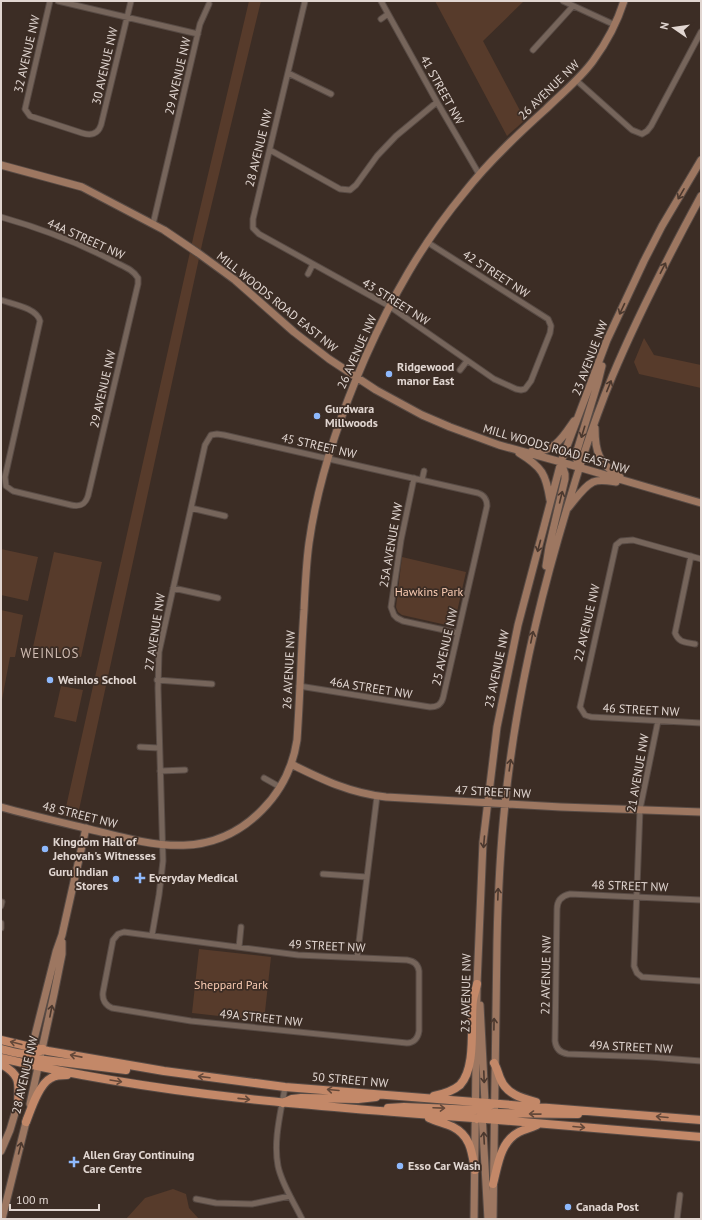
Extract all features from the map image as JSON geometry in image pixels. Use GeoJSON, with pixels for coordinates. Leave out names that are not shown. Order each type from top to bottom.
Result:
{"type":"FeatureCollection","features":[{"type":"Feature","properties":{"kind":"main road"},"geometry":{"type":"LineString","coordinates":[[428,1098],[452,1090],[461,1084],[466,1076],[471,1053],[473,999],[477,983]]}},
{"type":"Feature","properties":{"kind":"main road"},"geometry":{"type":"LineString","coordinates":[[1,1040],[37,1054],[43,1050]]}},
{"type":"Feature","properties":{"kind":"main road"},"geometry":{"type":"LineString","coordinates":[[1,1049],[31,1051]]}},
{"type":"Feature","properties":{"kind":"main road","name":"50 STREET NW"},"geometry":{"type":"LineString","coordinates":[[43,1050],[164,1071],[285,1086],[428,1098],[540,1124],[701,1137]]}},
{"type":"Feature","properties":{"kind":"main road"},"geometry":{"type":"LineString","coordinates":[[1,1058],[28,1065],[34,1061],[40,1063],[164,1071]]}},
{"type":"Feature","properties":{"kind":"main road","name":"50 STREET NW"},"geometry":{"type":"LineString","coordinates":[[40,1063],[77,1074],[125,1083],[201,1094],[358,1110],[425,1115],[556,1108],[701,1120]]}},
{"type":"Feature","properties":{"kind":"main road"},"geometry":{"type":"LineString","coordinates":[[494,1063],[500,1079],[508,1091],[527,1100],[556,1108]]}},
{"type":"Feature","properties":{"kind":"main road"},"geometry":{"type":"LineString","coordinates":[[1,1064],[16,1076],[19,1083],[18,1103]]}},
{"type":"Feature","properties":{"kind":"main road"},"geometry":{"type":"LineString","coordinates":[[26,1122],[35,1099],[48,1080],[56,1076],[77,1074]]}},
{"type":"Feature","properties":{"kind":"main road"},"geometry":{"type":"LineString","coordinates":[[282,1103],[292,1099],[301,1098],[358,1099],[395,1095]]}},
{"type":"Feature","properties":{"kind":"main road"},"geometry":{"type":"LineString","coordinates":[[358,1110],[404,1107],[574,1114],[602,1112]]}},
{"type":"Feature","properties":{"kind":"main road"},"geometry":{"type":"LineString","coordinates":[[425,1115],[436,1121],[453,1126],[464,1135],[471,1146],[475,1170]]}},
{"type":"Feature","properties":{"kind":"main road"},"geometry":{"type":"LineString","coordinates":[[493,1184],[500,1154],[507,1142],[520,1131],[540,1124]]}},
{"type":"Feature","properties":{"kind":"street","name":"32 AVENUE NW"},"geometry":{"type":"LineString","coordinates":[[50,1],[25,106],[26,111],[30,116],[87,135],[94,134]]}},
{"type":"Feature","properties":{"kind":"street"},"geometry":{"type":"LineString","coordinates":[[58,1],[198,34]]}},
{"type":"Feature","properties":{"kind":"street","name":"30 AVENUE NW"},"geometry":{"type":"LineString","coordinates":[[94,134],[101,125],[131,1]]}},
{"type":"Feature","properties":{"kind":"street","name":"28 AVENUE NW"},"geometry":{"type":"LineString","coordinates":[[254,228],[253,219],[305,1]]}},
{"type":"Feature","properties":{"kind":"street","name":"41 STREET NW"},"geometry":{"type":"LineString","coordinates":[[381,1],[479,174]]}},
{"type":"Feature","properties":{"kind":"street"},"geometry":{"type":"LineString","coordinates":[[563,1],[615,25]]}},
{"type":"Feature","properties":{"kind":"street","name":"26 AVENUE NW"},"geometry":{"type":"LineString","coordinates":[[245,824],[266,806],[280,787],[291,764],[297,740],[305,579],[309,544],[316,506],[328,458],[342,415],[389,306],[427,242],[479,174],[589,66],[601,50],[615,25],[624,1]]}},
{"type":"Feature","properties":{"kind":"street","name":"29 AVENUE NW"},"geometry":{"type":"LineString","coordinates":[[153,224],[201,21],[209,4]]}},
{"type":"Feature","properties":{"kind":"street"},"geometry":{"type":"LineString","coordinates":[[533,50],[573,6]]}},
{"type":"Feature","properties":{"kind":"street"},"geometry":{"type":"LineString","coordinates":[[381,19],[388,14]]}},
{"type":"Feature","properties":{"kind":"street"},"geometry":{"type":"LineString","coordinates":[[576,80],[632,130],[642,134],[652,126],[701,32]]}},
{"type":"Feature","properties":{"kind":"street"},"geometry":{"type":"LineString","coordinates":[[288,73],[331,94]]}},
{"type":"Feature","properties":{"kind":"street"},"geometry":{"type":"LineString","coordinates":[[270,150],[340,189],[350,190],[356,185],[377,156],[396,136],[437,102]]}},
{"type":"Feature","properties":{"kind":"street","name":"23 AVENUE NW"},"geometry":{"type":"LineString","coordinates":[[493,1219],[493,1184],[485,1111],[477,983],[483,842],[497,727],[506,678],[518,625],[561,462],[607,340],[651,247],[701,160]]}},
{"type":"Feature","properties":{"kind":"street","name":"MILL WOODS ROAD EAST NW"},"geometry":{"type":"LineString","coordinates":[[1,166],[82,187],[153,224],[198,253],[235,280],[308,344],[357,378],[393,400],[436,421],[470,435],[512,449],[701,503]]}},
{"type":"Feature","properties":{"kind":"street","name":"23 AVENUE NW"},"geometry":{"type":"LineString","coordinates":[[474,1219],[475,1170],[494,1063],[498,894],[505,804],[518,710],[526,666],[543,590],[578,467],[617,367],[643,308],[701,196]]}},
{"type":"Feature","properties":{"kind":"street","name":"44A STREET NW"},"geometry":{"type":"LineString","coordinates":[[1,217],[40,229],[84,246],[131,270],[137,277]]}},
{"type":"Feature","properties":{"kind":"street","name":"43 STREET NW"},"geometry":{"type":"LineString","coordinates":[[254,228],[259,234],[389,306],[466,361],[501,383],[516,389],[525,389]]}},
{"type":"Feature","properties":{"kind":"street","name":"42 STREET NW"},"geometry":{"type":"LineString","coordinates":[[427,242],[548,319],[551,326],[550,333],[531,381],[525,389]]}},
{"type":"Feature","properties":{"kind":"street"},"geometry":{"type":"LineString","coordinates":[[308,274],[313,264]]}},
{"type":"Feature","properties":{"kind":"street","name":"29 AVENUE NW"},"geometry":{"type":"LineString","coordinates":[[1,300],[33,311],[38,315],[40,324],[5,476],[5,483],[7,488],[12,491],[80,506],[88,496],[136,292],[138,281],[137,277]]}},
{"type":"Feature","properties":{"kind":"street"},"geometry":{"type":"LineString","coordinates":[[578,467],[576,454],[598,382],[607,340]]}},
{"type":"Feature","properties":{"kind":"street"},"geometry":{"type":"LineString","coordinates":[[460,370],[466,361]]}},
{"type":"Feature","properties":{"kind":"street"},"geometry":{"type":"LineString","coordinates":[[512,449],[541,452],[558,443],[581,410]]}},
{"type":"Feature","properties":{"kind":"street"},"geometry":{"type":"LineString","coordinates":[[595,422],[595,445],[602,462],[611,471],[629,482]]}},
{"type":"Feature","properties":{"kind":"street","name":"45 STREET NW"},"geometry":{"type":"LineString","coordinates":[[211,435],[221,434],[328,458],[478,493],[485,498]]}},
{"type":"Feature","properties":{"kind":"street","name":"27 AVENUE NW"},"geometry":{"type":"LineString","coordinates":[[152,935],[163,861],[157,680],[159,652],[205,445],[211,435]]}},
{"type":"Feature","properties":{"kind":"street"},"geometry":{"type":"LineString","coordinates":[[512,449],[531,460],[546,478],[550,500],[549,508]]}},
{"type":"Feature","properties":{"kind":"street"},"geometry":{"type":"LineString","coordinates":[[543,590],[549,547],[565,480],[565,474],[561,462]]}},
{"type":"Feature","properties":{"kind":"street"},"geometry":{"type":"LineString","coordinates":[[422,480],[424,471]]}},
{"type":"Feature","properties":{"kind":"street","name":"25A AVENUE NW"},"geometry":{"type":"LineString","coordinates":[[414,478],[398,560],[391,606],[394,615],[403,621],[458,633]]}},
{"type":"Feature","properties":{"kind":"street"},"geometry":{"type":"LineString","coordinates":[[566,512],[582,491],[593,482],[601,480],[629,482]]}},
{"type":"Feature","properties":{"kind":"street","name":"25 AVENUE NW"},"geometry":{"type":"LineString","coordinates":[[439,705],[443,698],[487,506],[485,498]]}},
{"type":"Feature","properties":{"kind":"street"},"geometry":{"type":"LineString","coordinates":[[191,508],[225,516]]}},
{"type":"Feature","properties":{"kind":"street","name":"22 AVENUE NW"},"geometry":{"type":"LineString","coordinates":[[582,713],[580,704],[616,545],[621,541],[633,540],[691,556]]}},
{"type":"Feature","properties":{"kind":"street"},"geometry":{"type":"LineString","coordinates":[[695,644],[680,641],[675,632],[691,556],[701,559]]}},
{"type":"Feature","properties":{"kind":"street","name":"27 AVENUE NW"},"geometry":{"type":"LineString","coordinates":[[173,588],[218,598]]}},
{"type":"Feature","properties":{"kind":"street","name":"27 AVENUE NW"},"geometry":{"type":"LineString","coordinates":[[157,680],[212,684]]}},
{"type":"Feature","properties":{"kind":"street","name":"46A STREET NW"},"geometry":{"type":"LineString","coordinates":[[299,686],[430,707],[439,705]]}},
{"type":"Feature","properties":{"kind":"street","name":"46 STREET NW"},"geometry":{"type":"LineString","coordinates":[[582,713],[591,718],[701,723]]}},
{"type":"Feature","properties":{"kind":"street","name":"21 AVENUE NW"},"geometry":{"type":"LineString","coordinates":[[658,721],[640,809],[634,962],[637,973],[645,977],[701,981]]}},
{"type":"Feature","properties":{"kind":"street"},"geometry":{"type":"LineString","coordinates":[[140,747],[159,748]]}},
{"type":"Feature","properties":{"kind":"street","name":"47 STREET NW"},"geometry":{"type":"LineString","coordinates":[[291,764],[341,787],[377,796],[505,804],[701,812]]}},
{"type":"Feature","properties":{"kind":"street"},"geometry":{"type":"LineString","coordinates":[[160,771],[185,770]]}},
{"type":"Feature","properties":{"kind":"street"},"geometry":{"type":"LineString","coordinates":[[264,778],[280,787]]}},
{"type":"Feature","properties":{"kind":"street"},"geometry":{"type":"LineString","coordinates":[[357,958],[377,796]]}},
{"type":"Feature","properties":{"kind":"street","name":"48 STREET NW"},"geometry":{"type":"LineString","coordinates":[[1,807],[162,845],[183,846],[205,842],[227,834],[245,824]]}},
{"type":"Feature","properties":{"kind":"street","name":"28 AVENUE NW"},"geometry":{"type":"LineString","coordinates":[[1,1151],[10,1130],[28,1065],[56,952],[62,935],[86,828]]}},
{"type":"Feature","properties":{"kind":"street"},"geometry":{"type":"LineString","coordinates":[[323,874],[367,877]]}},
{"type":"Feature","properties":{"kind":"street","name":"48 STREET NW"},"geometry":{"type":"LineString","coordinates":[[560,898],[570,894],[701,900]]}},
{"type":"Feature","properties":{"kind":"street","name":"22 AVENUE NW"},"geometry":{"type":"LineString","coordinates":[[560,898],[557,909],[555,1041],[560,1052]]}},
{"type":"Feature","properties":{"kind":"street"},"geometry":{"type":"LineString","coordinates":[[1,923],[1,928]]}},
{"type":"Feature","properties":{"kind":"street"},"geometry":{"type":"LineString","coordinates":[[239,947],[241,927]]}},
{"type":"Feature","properties":{"kind":"street","name":"49 STREET NW"},"geometry":{"type":"LineString","coordinates":[[107,1005],[103,1000],[102,995],[112,942],[118,934],[124,932],[298,955],[407,960],[415,963],[418,966],[419,971],[419,1031],[414,1041]]}},
{"type":"Feature","properties":{"kind":"street","name":"28 AVENUE NW"},"geometry":{"type":"LineString","coordinates":[[2,1219],[43,1050],[62,954],[62,935]]}},
{"type":"Feature","properties":{"kind":"street","name":"49A STREET NW"},"geometry":{"type":"LineString","coordinates":[[107,1005],[116,1010],[206,1023],[407,1043],[414,1041]]}},
{"type":"Feature","properties":{"kind":"street","name":"49A STREET NW"},"geometry":{"type":"LineString","coordinates":[[560,1052],[568,1054],[650,1057],[701,1061]]}},
{"type":"Feature","properties":{"kind":"street"},"geometry":{"type":"LineString","coordinates":[[285,1086],[277,1151],[278,1166],[283,1181],[302,1219]]}},
{"type":"Feature","properties":{"kind":"street"},"geometry":{"type":"LineString","coordinates":[[485,1111],[488,1219]]}},
{"type":"Feature","properties":{"kind":"street"},"geometry":{"type":"LineString","coordinates":[[677,1219],[680,1195]]}},
{"type":"Feature","properties":{"kind":"street"},"geometry":{"type":"LineString","coordinates":[[196,1199],[216,1203],[252,1204],[290,1196]]}},
{"type":"Feature","properties":{"kind":"green space"},"geometry":{"type":"Polygon","coordinates":[[[249,1],[261,1],[203,240],[77,819],[64,816],[194,234],[249,1]]]}},
{"type":"Feature","properties":{"kind":"green space"},"geometry":{"type":"Polygon","coordinates":[[[435,1],[524,1],[483,41],[525,120],[507,136],[435,1]]]}},
{"type":"Feature","properties":{"kind":"green space"},"geometry":{"type":"Polygon","coordinates":[[[644,338],[654,355],[701,365],[701,388],[639,374],[634,362],[644,338]]]}},
{"type":"Feature","properties":{"kind":"green space"},"geometry":{"type":"Polygon","coordinates":[[[1,549],[38,557],[28,601],[1,595],[1,549]]]}},
{"type":"Feature","properties":{"kind":"green space"},"geometry":{"type":"Polygon","coordinates":[[[54,552],[102,562],[81,657],[33,647],[54,552]]]}},
{"type":"Feature","properties":{"kind":"green space","name":"Hawkins Park"},"geometry":{"type":"Polygon","coordinates":[[[402,557],[466,572],[454,625],[451,626],[402,615],[398,612],[396,607],[402,557]]]}},
{"type":"Feature","properties":{"kind":"green space"},"geometry":{"type":"Polygon","coordinates":[[[1,610],[23,615],[15,657],[10,657],[1,705],[1,610]]]}},
{"type":"Feature","properties":{"kind":"green space"},"geometry":{"type":"Polygon","coordinates":[[[61,686],[83,690],[76,722],[54,717],[61,686]]]}},
{"type":"Feature","properties":{"kind":"green space","name":"Sheppard Park"},"geometry":{"type":"Polygon","coordinates":[[[199,949],[271,957],[264,1021],[192,1013],[199,949]]]}},
{"type":"Feature","properties":{"kind":"green space"},"geometry":{"type":"Polygon","coordinates":[[[173,1189],[186,1194],[189,1208],[199,1219],[126,1219],[145,1198],[173,1189]]]}},
{"type":"Feature","properties":{"kind":"place","name":"Ridgewood manor East"},"geometry":{"type":"Point","coordinates":[389,374]}},
{"type":"Feature","properties":{"kind":"place","name":"Gurdwara Millwoods"},"geometry":{"type":"Point","coordinates":[317,416]}},
{"type":"Feature","properties":{"kind":"place","name":"Weinlos School"},"geometry":{"type":"Point","coordinates":[50,680]}},
{"type":"Feature","properties":{"kind":"place","name":"Kingdom Hall of Jehovah's Witnesses"},"geometry":{"type":"Point","coordinates":[45,849]}},
{"type":"Feature","properties":{"kind":"place","name":"Everyday Medical"},"geometry":{"type":"Point","coordinates":[140,878]}},
{"type":"Feature","properties":{"kind":"place","name":"Guru Indian Stores"},"geometry":{"type":"Point","coordinates":[116,879]}},
{"type":"Feature","properties":{"kind":"place","name":"Allen Gray Continuing Care Centre"},"geometry":{"type":"Point","coordinates":[74,1162]}},
{"type":"Feature","properties":{"kind":"place","name":"Esso Car Wash"},"geometry":{"type":"Point","coordinates":[400,1166]}},
{"type":"Feature","properties":{"kind":"place","name":"Canada Post"},"geometry":{"type":"Point","coordinates":[568,1207]}},
{"type":"Feature","properties":{"kind":"district","name":"WEINLOS"},"geometry":{"type":"Point","coordinates":[50,653]}}]}
